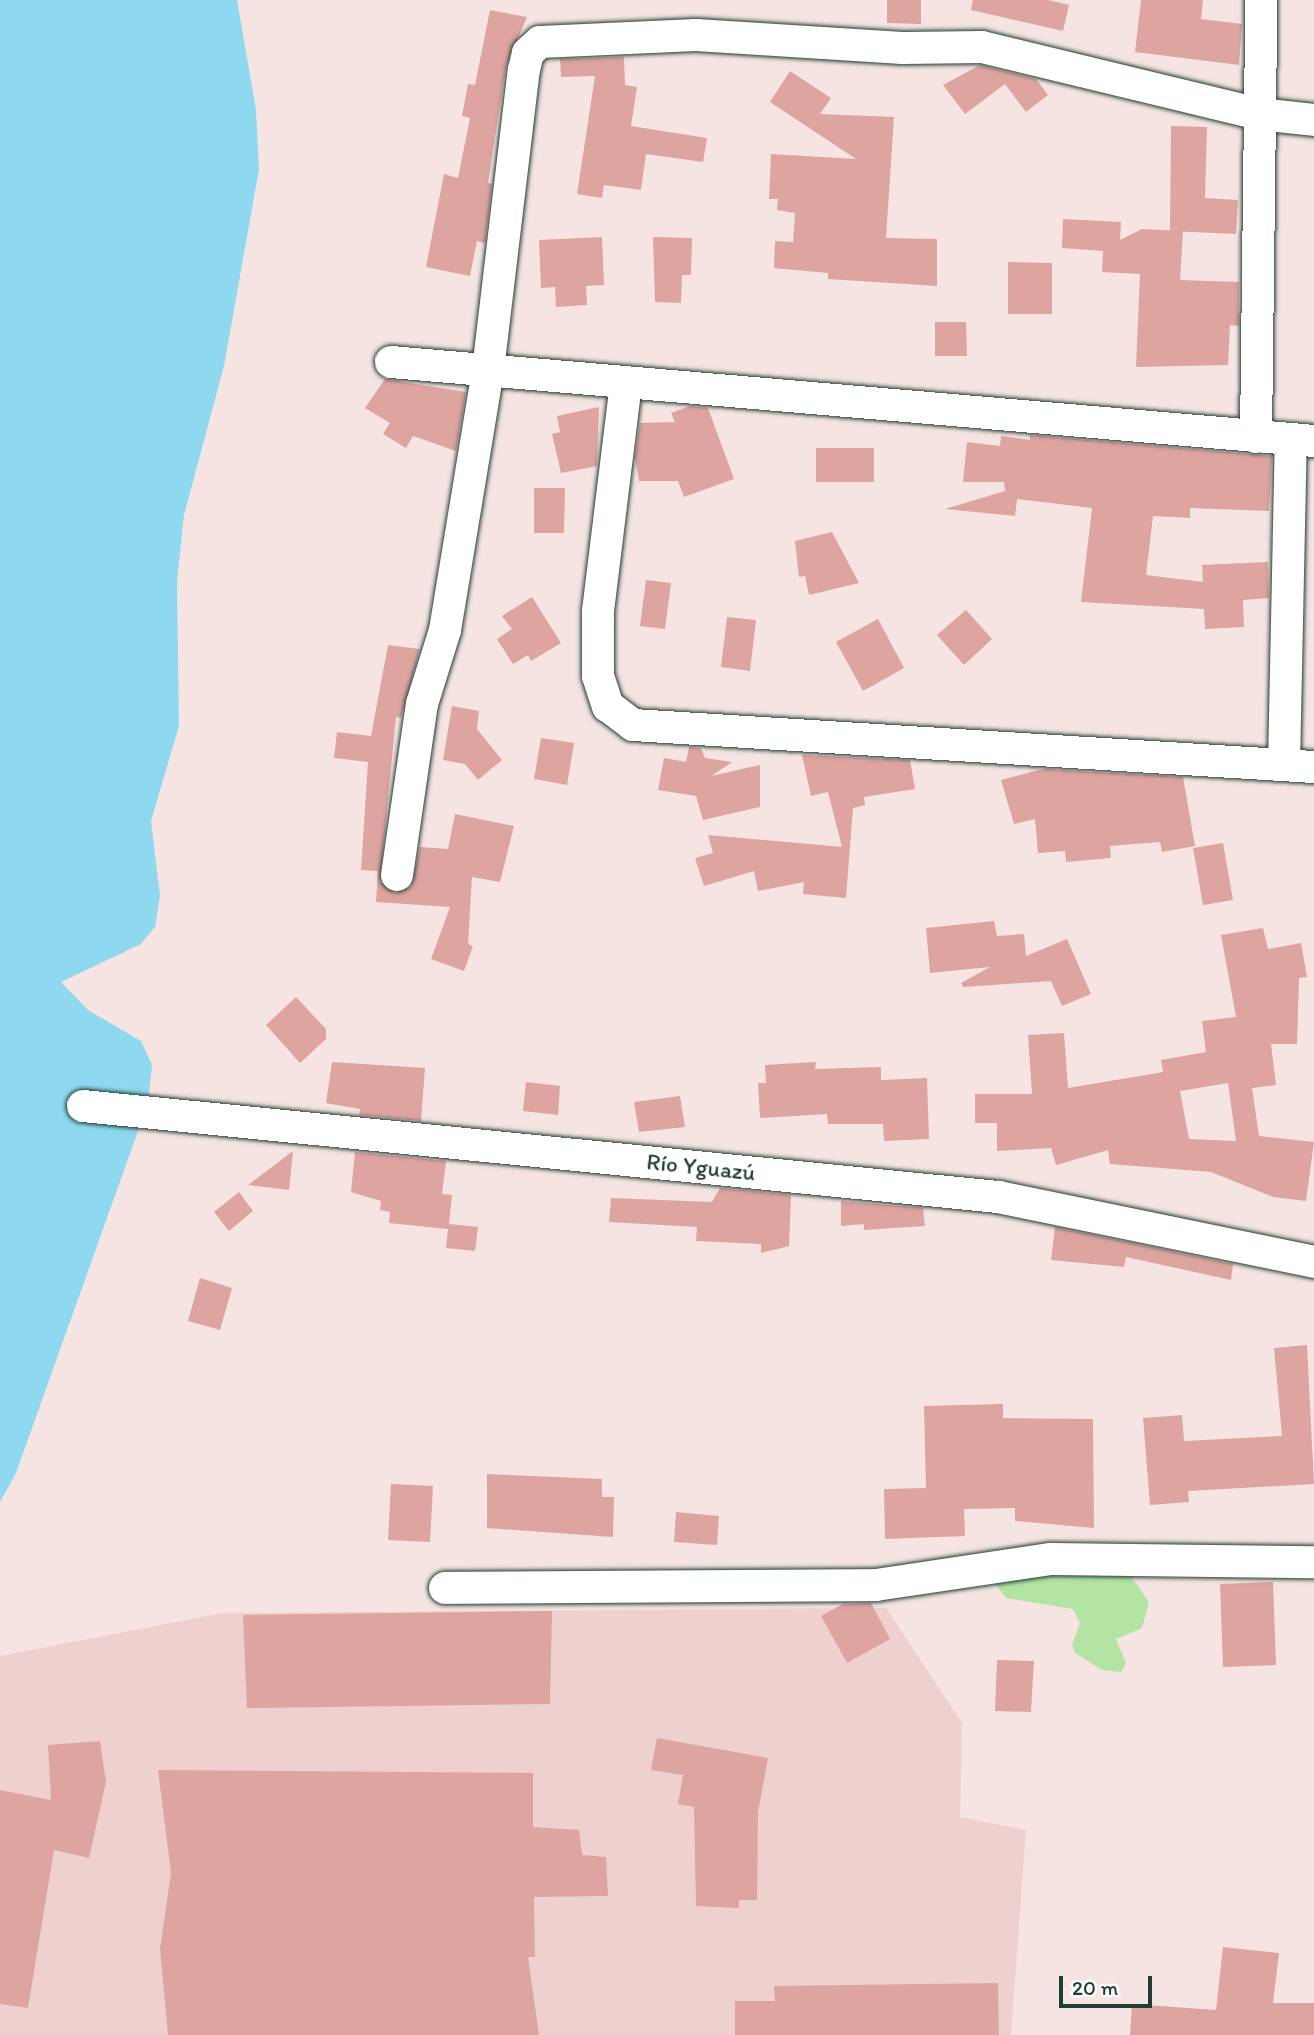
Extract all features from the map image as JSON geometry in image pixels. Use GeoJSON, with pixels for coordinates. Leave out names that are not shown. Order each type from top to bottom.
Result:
{"type":"FeatureCollection","features":[{"type":"Feature","properties":{"kind":"street"},"geometry":{"type":"LineString","coordinates":[[1256,437],[1261,0]]}},
{"type":"Feature","properties":{"kind":"street"},"geometry":{"type":"LineString","coordinates":[[397,875],[422,704],[445,630],[488,370],[524,69],[527,53],[540,42],[695,35],[904,48],[982,47],[1259,114],[1314,120]]}},
{"type":"Feature","properties":{"kind":"street"},"geometry":{"type":"LineString","coordinates":[[391,362],[1303,440],[1299,766],[633,726],[608,706],[598,676],[598,611],[626,383]]}},
{"type":"Feature","properties":{"kind":"street","name":"Río Yguazú"},"geometry":{"type":"LineString","coordinates":[[83,1106],[998,1197],[1314,1262]]}},
{"type":"Feature","properties":{"kind":"street"},"geometry":{"type":"LineString","coordinates":[[445,1588],[876,1585],[1051,1559],[1314,1562]]}},
{"type":"Feature","properties":{"kind":"shaded area"},"geometry":{"type":"Polygon","coordinates":[[[886,1608],[962,1723],[960,1817],[1026,1830],[1011,2035],[0,2035],[0,1656],[223,1613],[886,1608]]]}},
{"type":"Feature","properties":{"kind":"green space"},"geometry":{"type":"Polygon","coordinates":[[[1126,1569],[1149,1602],[1142,1628],[1116,1639],[1126,1663],[1121,1672],[1102,1670],[1075,1653],[1072,1645],[1080,1623],[1073,1609],[1006,1598],[994,1582],[996,1574],[1126,1569]]]}},
{"type":"Feature","properties":{"kind":"water"},"geometry":{"type":"Polygon","coordinates":[[[0,0],[237,0],[256,110],[259,169],[224,366],[184,515],[177,582],[179,726],[151,821],[160,896],[155,927],[141,944],[61,982],[88,1010],[141,1041],[152,1065],[148,1103],[16,1473],[0,1502],[0,0]]]}},
{"type":"Feature","properties":{"kind":"building"},"geometry":{"type":"Polygon","coordinates":[[[887,0],[921,0],[921,24],[887,23],[887,0]]]}},
{"type":"Feature","properties":{"kind":"building"},"geometry":{"type":"Polygon","coordinates":[[[973,0],[1048,0],[1069,5],[1063,31],[971,10],[973,0]]]}},
{"type":"Feature","properties":{"kind":"building"},"geometry":{"type":"Polygon","coordinates":[[[1141,0],[1203,0],[1201,19],[1242,24],[1239,65],[1135,52],[1141,0]]]}},
{"type":"Feature","properties":{"kind":"building"},"geometry":{"type":"Polygon","coordinates":[[[490,10],[527,17],[506,66],[488,183],[492,184],[485,243],[477,241],[470,276],[426,267],[444,174],[458,178],[470,118],[462,116],[468,84],[475,85],[490,10]]]}},
{"type":"Feature","properties":{"kind":"building"},"geometry":{"type":"Polygon","coordinates":[[[624,57],[625,85],[637,87],[631,126],[707,138],[703,162],[646,154],[641,190],[604,185],[602,198],[577,194],[595,76],[561,77],[560,59],[624,57]]]}},
{"type":"Feature","properties":{"kind":"building"},"geometry":{"type":"Polygon","coordinates":[[[980,65],[1036,79],[1048,95],[1026,112],[1005,84],[965,114],[943,85],[980,65]]]}},
{"type":"Feature","properties":{"kind":"building"},"geometry":{"type":"Polygon","coordinates":[[[790,71],[831,98],[820,114],[894,117],[886,238],[937,239],[937,286],[828,279],[828,273],[774,268],[775,241],[793,242],[795,213],[777,210],[778,199],[769,199],[771,154],[856,159],[770,102],[790,71]]]}},
{"type":"Feature","properties":{"kind":"building"},"geometry":{"type":"Polygon","coordinates":[[[1171,126],[1207,127],[1205,198],[1238,200],[1236,234],[1170,231],[1171,126]]]}},
{"type":"Feature","properties":{"kind":"building"},"geometry":{"type":"Polygon","coordinates":[[[1063,219],[1121,222],[1120,240],[1142,229],[1183,231],[1180,280],[1239,282],[1239,326],[1230,325],[1228,365],[1136,367],[1140,274],[1102,272],[1103,251],[1062,248],[1063,219]]]}},
{"type":"Feature","properties":{"kind":"building"},"geometry":{"type":"Polygon","coordinates":[[[602,237],[604,285],[586,286],[587,305],[556,307],[555,287],[541,288],[539,240],[602,237]]]}},
{"type":"Feature","properties":{"kind":"building"},"geometry":{"type":"Polygon","coordinates":[[[653,237],[692,238],[691,275],[682,275],[681,303],[655,302],[653,237]]]}},
{"type":"Feature","properties":{"kind":"building"},"geometry":{"type":"Polygon","coordinates":[[[1008,262],[1052,263],[1052,314],[1008,314],[1008,262]]]}},
{"type":"Feature","properties":{"kind":"building"},"geometry":{"type":"Polygon","coordinates":[[[935,322],[966,322],[967,356],[935,356],[935,322]]]}},
{"type":"Feature","properties":{"kind":"building"},"geometry":{"type":"Polygon","coordinates":[[[385,379],[466,392],[456,451],[413,436],[406,448],[383,434],[390,423],[365,408],[385,379]]]}},
{"type":"Feature","properties":{"kind":"building"},"geometry":{"type":"Polygon","coordinates":[[[690,406],[708,408],[734,479],[684,497],[678,481],[639,481],[635,458],[640,423],[675,422],[671,413],[690,406]]]}},
{"type":"Feature","properties":{"kind":"building"},"geometry":{"type":"Polygon","coordinates":[[[599,407],[597,466],[561,473],[552,434],[560,432],[557,416],[599,407]]]}},
{"type":"Feature","properties":{"kind":"building"},"geometry":{"type":"Polygon","coordinates":[[[1030,435],[1272,456],[1269,511],[1190,508],[1190,518],[1153,516],[1146,575],[1203,582],[1202,565],[1268,562],[1269,598],[1243,600],[1244,627],[1205,629],[1204,609],[1081,602],[1092,508],[1017,499],[1015,516],[945,509],[1005,491],[1004,482],[963,482],[967,442],[1000,446],[1001,436],[1030,440],[1030,435]]]}},
{"type":"Feature","properties":{"kind":"building"},"geometry":{"type":"Polygon","coordinates":[[[816,448],[874,448],[874,482],[816,482],[816,448]]]}},
{"type":"Feature","properties":{"kind":"building"},"geometry":{"type":"Polygon","coordinates":[[[534,488],[565,488],[564,533],[534,533],[534,488]]]}},
{"type":"Feature","properties":{"kind":"building"},"geometry":{"type":"Polygon","coordinates":[[[832,532],[859,583],[809,595],[805,576],[799,577],[795,541],[832,532]]]}},
{"type":"Feature","properties":{"kind":"building"},"geometry":{"type":"Polygon","coordinates":[[[646,580],[671,583],[665,629],[640,626],[646,580]]]}},
{"type":"Feature","properties":{"kind":"building"},"geometry":{"type":"Polygon","coordinates":[[[532,597],[561,643],[531,661],[528,655],[513,664],[497,639],[512,629],[502,616],[532,597]]]}},
{"type":"Feature","properties":{"kind":"building"},"geometry":{"type":"Polygon","coordinates":[[[966,610],[992,639],[964,665],[937,635],[966,610]]]}},
{"type":"Feature","properties":{"kind":"building"},"geometry":{"type":"Polygon","coordinates":[[[727,617],[756,620],[750,671],[721,667],[727,617]]]}},
{"type":"Feature","properties":{"kind":"building"},"geometry":{"type":"Polygon","coordinates":[[[878,619],[904,668],[863,691],[836,642],[878,619]]]}},
{"type":"Feature","properties":{"kind":"building"},"geometry":{"type":"Polygon","coordinates":[[[388,645],[420,649],[401,718],[396,717],[380,882],[395,893],[411,887],[420,847],[448,849],[455,814],[514,826],[500,882],[472,877],[468,944],[473,946],[464,971],[431,959],[450,907],[376,902],[378,871],[361,870],[368,762],[334,758],[337,732],[371,736],[388,645]]]}},
{"type":"Feature","properties":{"kind":"building"},"geometry":{"type":"Polygon","coordinates":[[[452,706],[479,711],[477,729],[502,760],[478,780],[465,764],[443,760],[452,706]]]}},
{"type":"Feature","properties":{"kind":"building"},"geometry":{"type":"Polygon","coordinates":[[[541,738],[574,743],[567,785],[534,779],[541,738]]]}},
{"type":"Feature","properties":{"kind":"building"},"geometry":{"type":"Polygon","coordinates":[[[689,747],[701,748],[705,758],[732,762],[711,776],[760,765],[760,807],[703,820],[696,796],[658,790],[664,758],[686,762],[689,747]]]}},
{"type":"Feature","properties":{"kind":"building"},"geometry":{"type":"Polygon","coordinates":[[[802,755],[910,760],[915,789],[864,797],[865,805],[853,808],[846,898],[803,894],[804,882],[758,891],[754,871],[704,886],[695,858],[713,853],[708,835],[842,847],[828,792],[811,796],[802,755]]]}},
{"type":"Feature","properties":{"kind":"building"},"geometry":{"type":"Polygon","coordinates":[[[1043,769],[1183,777],[1195,846],[1162,852],[1160,842],[1110,846],[1111,858],[1066,862],[1065,851],[1038,853],[1035,819],[1014,824],[1001,780],[1043,769]]]}},
{"type":"Feature","properties":{"kind":"building"},"geometry":{"type":"Polygon","coordinates":[[[1223,843],[1233,900],[1203,905],[1193,848],[1223,843]]]}},
{"type":"Feature","properties":{"kind":"building"},"geometry":{"type":"Polygon","coordinates":[[[994,921],[997,936],[1024,934],[1026,956],[1067,939],[1091,994],[1062,1006],[1051,981],[963,987],[961,983],[990,967],[930,973],[926,928],[994,921]]]}},
{"type":"Feature","properties":{"kind":"building"},"geometry":{"type":"Polygon","coordinates":[[[1263,928],[1268,949],[1301,943],[1307,977],[1299,978],[1297,1044],[1271,1044],[1276,1085],[1252,1088],[1259,1136],[1314,1142],[1306,1201],[1273,1197],[1211,1172],[1110,1164],[1108,1150],[1056,1165],[1051,1148],[997,1151],[997,1123],[975,1123],[975,1094],[1032,1094],[1028,1035],[1064,1033],[1068,1088],[1163,1072],[1161,1060],[1206,1052],[1202,1021],[1236,1017],[1221,935],[1263,928]],[[1228,1083],[1180,1091],[1189,1139],[1236,1141],[1228,1083]]]}},
{"type":"Feature","properties":{"kind":"building"},"geometry":{"type":"Polygon","coordinates":[[[296,997],[326,1029],[326,1039],[300,1063],[266,1025],[296,997]]]}},
{"type":"Feature","properties":{"kind":"building"},"geometry":{"type":"Polygon","coordinates":[[[332,1062],[425,1068],[421,1121],[359,1115],[360,1109],[326,1103],[332,1062]]]}},
{"type":"Feature","properties":{"kind":"building"},"geometry":{"type":"Polygon","coordinates":[[[816,1062],[815,1069],[881,1067],[881,1080],[927,1078],[929,1139],[884,1141],[883,1124],[828,1124],[827,1114],[760,1118],[758,1083],[766,1083],[765,1065],[816,1062]]]}},
{"type":"Feature","properties":{"kind":"building"},"geometry":{"type":"Polygon","coordinates":[[[526,1082],[560,1086],[558,1115],[523,1111],[526,1082]]]}},
{"type":"Feature","properties":{"kind":"building"},"geometry":{"type":"Polygon","coordinates":[[[680,1096],[685,1127],[639,1132],[634,1102],[680,1096]]]}},
{"type":"Feature","properties":{"kind":"building"},"geometry":{"type":"Polygon","coordinates":[[[293,1151],[289,1190],[248,1185],[293,1151]]]}},
{"type":"Feature","properties":{"kind":"building"},"geometry":{"type":"Polygon","coordinates":[[[355,1152],[446,1161],[442,1194],[452,1195],[449,1224],[478,1227],[475,1251],[446,1248],[448,1229],[389,1223],[390,1212],[380,1210],[381,1201],[351,1192],[355,1152]]]}},
{"type":"Feature","properties":{"kind":"building"},"geometry":{"type":"Polygon","coordinates":[[[720,1188],[791,1195],[789,1246],[761,1253],[761,1244],[696,1241],[697,1227],[609,1222],[611,1198],[712,1202],[720,1188]]]}},
{"type":"Feature","properties":{"kind":"building"},"geometry":{"type":"Polygon","coordinates":[[[239,1192],[253,1211],[229,1231],[214,1212],[239,1192]]]}},
{"type":"Feature","properties":{"kind":"building"},"geometry":{"type":"Polygon","coordinates":[[[841,1201],[923,1208],[925,1226],[864,1230],[864,1224],[841,1226],[841,1201]]]}},
{"type":"Feature","properties":{"kind":"building"},"geometry":{"type":"Polygon","coordinates":[[[1055,1227],[1233,1264],[1231,1280],[1126,1257],[1124,1267],[1051,1260],[1055,1227]]]}},
{"type":"Feature","properties":{"kind":"building"},"geometry":{"type":"Polygon","coordinates":[[[200,1278],[232,1288],[220,1330],[188,1321],[200,1278]]]}},
{"type":"Feature","properties":{"kind":"building"},"geometry":{"type":"Polygon","coordinates":[[[1307,1345],[1314,1484],[1188,1491],[1189,1502],[1150,1505],[1143,1418],[1182,1415],[1184,1441],[1282,1436],[1274,1348],[1307,1345]]]}},
{"type":"Feature","properties":{"kind":"building"},"geometry":{"type":"Polygon","coordinates":[[[1003,1404],[1003,1418],[1093,1419],[1094,1528],[1015,1521],[1015,1508],[964,1509],[965,1536],[885,1539],[884,1489],[926,1488],[924,1406],[1003,1404]]]}},
{"type":"Feature","properties":{"kind":"building"},"geometry":{"type":"Polygon","coordinates":[[[487,1474],[602,1479],[602,1497],[614,1497],[613,1537],[487,1528],[487,1474]]]}},
{"type":"Feature","properties":{"kind":"building"},"geometry":{"type":"Polygon","coordinates":[[[391,1484],[433,1486],[430,1542],[388,1540],[391,1484]]]}},
{"type":"Feature","properties":{"kind":"building"},"geometry":{"type":"Polygon","coordinates":[[[676,1512],[719,1516],[717,1545],[674,1542],[676,1512]]]}},
{"type":"Feature","properties":{"kind":"building"},"geometry":{"type":"Polygon","coordinates":[[[1273,1582],[1276,1665],[1223,1667],[1220,1584],[1273,1582]]]}},
{"type":"Feature","properties":{"kind":"building"},"geometry":{"type":"Polygon","coordinates":[[[871,1603],[890,1639],[847,1663],[821,1616],[843,1604],[871,1603]]]}},
{"type":"Feature","properties":{"kind":"building"},"geometry":{"type":"Polygon","coordinates":[[[552,1611],[550,1704],[247,1708],[243,1615],[552,1611]]]}},
{"type":"Feature","properties":{"kind":"building"},"geometry":{"type":"Polygon","coordinates":[[[997,1660],[1034,1661],[1031,1712],[995,1711],[997,1660]]]}},
{"type":"Feature","properties":{"kind":"building"},"geometry":{"type":"Polygon","coordinates":[[[657,1738],[768,1758],[758,1812],[757,1900],[739,1900],[739,1908],[696,1906],[694,1807],[678,1804],[683,1775],[651,1770],[657,1738]]]}},
{"type":"Feature","properties":{"kind":"building"},"geometry":{"type":"Polygon","coordinates":[[[100,1741],[106,1782],[89,1858],[54,1850],[28,2008],[0,2004],[0,1790],[51,1800],[48,1745],[100,1741]]]}},
{"type":"Feature","properties":{"kind":"building"},"geometry":{"type":"Polygon","coordinates":[[[158,1770],[533,1773],[533,1827],[579,1830],[582,1855],[606,1857],[608,1896],[534,1897],[535,1957],[528,1957],[539,2035],[168,2035],[160,1949],[171,1873],[158,1770]]]}},
{"type":"Feature","properties":{"kind":"building"},"geometry":{"type":"Polygon","coordinates":[[[1223,1947],[1279,1953],[1273,2003],[1314,2003],[1314,2035],[1130,2035],[1132,2004],[1216,2010],[1223,1947]]]}},
{"type":"Feature","properties":{"kind":"building"},"geometry":{"type":"Polygon","coordinates":[[[998,1983],[999,2035],[735,2035],[735,2001],[775,2001],[774,1986],[998,1983]]]}}]}
